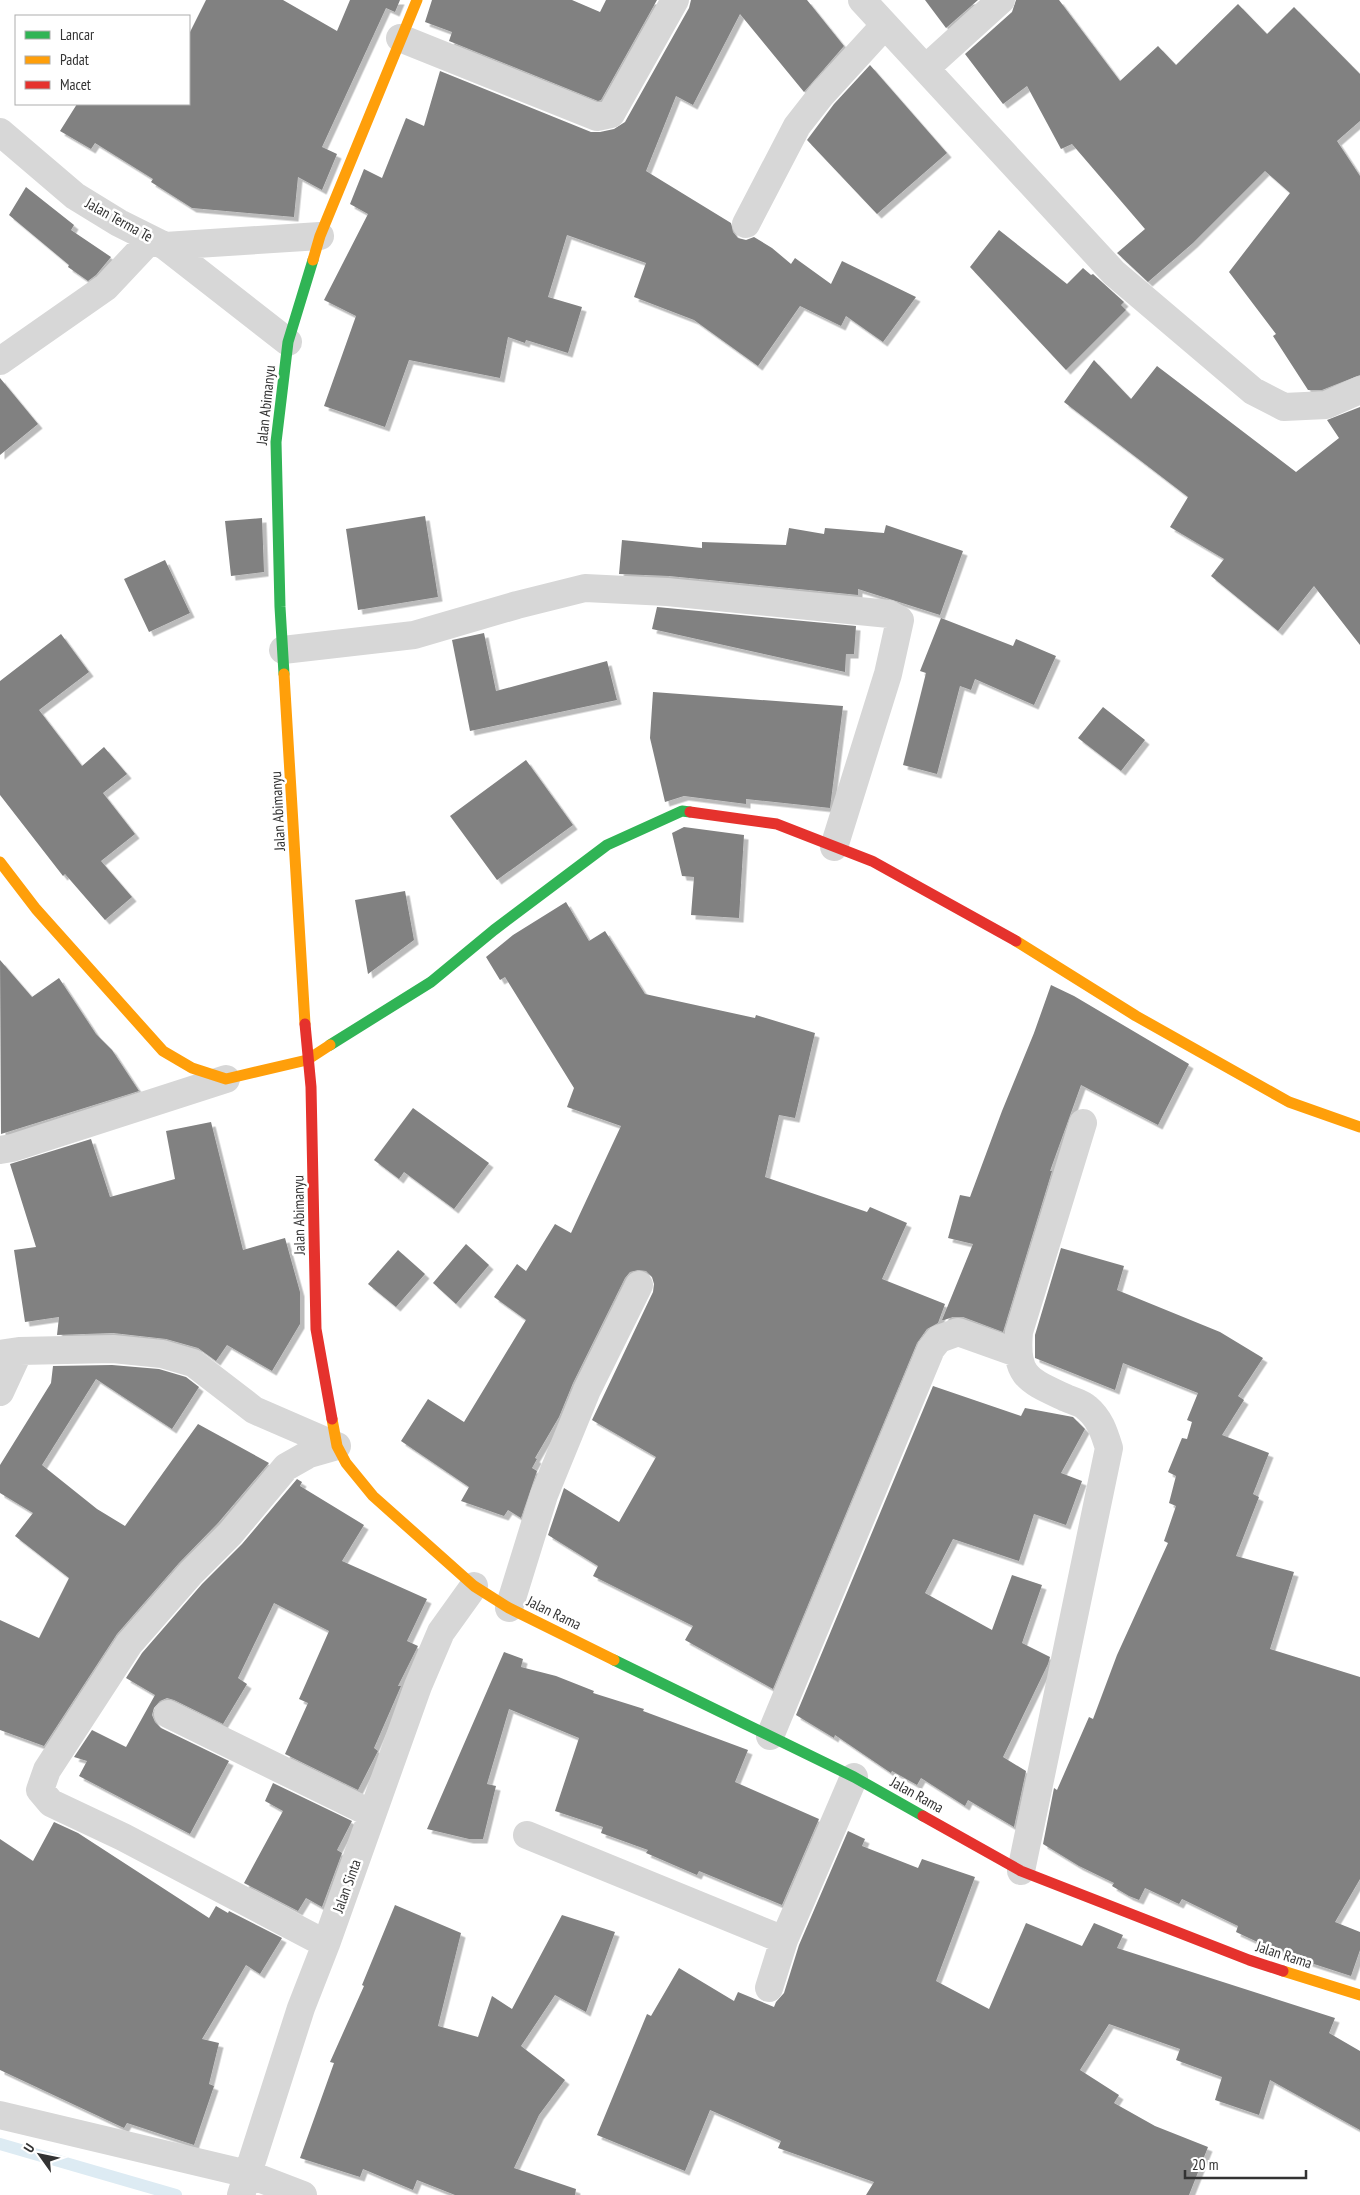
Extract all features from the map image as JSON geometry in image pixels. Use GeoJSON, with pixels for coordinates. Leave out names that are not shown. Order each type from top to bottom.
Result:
{"type":"FeatureCollection","features":[{"type":"Feature","properties":{"kind":"street","name":"Jalan Abimanyu"},"geometry":{"type":"LineString","coordinates":[[416,0],[320,236],[288,342],[276,442],[277,524],[307,1060],[312,1087],[316,1328],[337,1446],[346,1463],[373,1496],[474,1586]]}},
{"type":"Feature","properties":{"kind":"street"},"geometry":{"type":"LineString","coordinates":[[400,38],[597,117],[611,114],[675,0]]}},
{"type":"Feature","properties":{"kind":"street"},"geometry":{"type":"LineString","coordinates":[[862,0],[1114,273],[1253,391],[1284,407],[1326,405],[1360,390]]}},
{"type":"Feature","properties":{"kind":"street"},"geometry":{"type":"LineString","coordinates":[[926,68],[1002,0]]}},
{"type":"Feature","properties":{"kind":"street"},"geometry":{"type":"LineString","coordinates":[[746,224],[797,126],[822,94],[885,25]]}},
{"type":"Feature","properties":{"kind":"street","name":"Jalan Terma Te"},"geometry":{"type":"LineString","coordinates":[[0,132],[75,196],[119,223],[158,242],[320,236]]}},
{"type":"Feature","properties":{"kind":"street"},"geometry":{"type":"LineString","coordinates":[[0,361],[106,287],[158,242],[288,342]]}},
{"type":"Feature","properties":{"kind":"street"},"geometry":{"type":"LineString","coordinates":[[283,650],[414,635],[517,605],[585,588],[667,592],[889,614],[900,620],[888,674],[834,846]]}},
{"type":"Feature","properties":{"kind":"street"},"geometry":{"type":"LineString","coordinates":[[0,1150],[12,1148],[226,1079],[307,1060],[431,982],[494,930],[607,845],[682,812],[777,824],[872,861],[1004,934],[1136,1016],[1289,1102],[1360,1127]]}},
{"type":"Feature","properties":{"kind":"street"},"geometry":{"type":"LineString","coordinates":[[0,862],[36,909],[163,1051],[192,1068],[226,1079]]}},
{"type":"Feature","properties":{"kind":"street"},"geometry":{"type":"LineString","coordinates":[[1021,1871],[1109,1448],[1102,1425],[1086,1407],[1041,1386],[1022,1371],[1018,1353],[1019,1332],[1083,1123]]}},
{"type":"Feature","properties":{"kind":"street"},"geometry":{"type":"LineString","coordinates":[[509,1608],[544,1495],[587,1390],[639,1285]]}},
{"type":"Feature","properties":{"kind":"street"},"geometry":{"type":"LineString","coordinates":[[770,1736],[932,1349],[938,1339],[958,1332],[1018,1353]]}},
{"type":"Feature","properties":{"kind":"street"},"geometry":{"type":"LineString","coordinates":[[0,1392],[9,1353],[113,1349],[162,1354],[193,1363],[254,1410],[337,1446]]}},
{"type":"Feature","properties":{"kind":"street"},"geometry":{"type":"LineString","coordinates":[[326,1944],[123,1837],[51,1804],[40,1790],[47,1770],[129,1644],[191,1573],[230,1534],[286,1468],[309,1454],[337,1446]]}},
{"type":"Feature","properties":{"kind":"street","name":"Jalan Rama"},"geometry":{"type":"LineString","coordinates":[[474,1586],[509,1608],[854,1777],[1021,1871],[1249,1960],[1360,1995]]}},
{"type":"Feature","properties":{"kind":"street","name":"Jalan Sinta"},"geometry":{"type":"LineString","coordinates":[[244,2187],[301,2008],[326,1944],[418,1686],[441,1632],[474,1586]]}},
{"type":"Feature","properties":{"kind":"street"},"geometry":{"type":"LineString","coordinates":[[168,1714],[372,1814]]}},
{"type":"Feature","properties":{"kind":"street"},"geometry":{"type":"LineString","coordinates":[[768,1988],[784,1940],[854,1777]]}},
{"type":"Feature","properties":{"kind":"street"},"geometry":{"type":"LineString","coordinates":[[527,1835],[784,1940]]}},
{"type":"Feature","properties":{"kind":"street"},"geometry":{"type":"LineString","coordinates":[[0,2115],[244,2187],[303,2195]]}},
{"type":"Feature","properties":{"kind":"building"},"geometry":{"type":"Polygon","coordinates":[[[206,0],[283,0],[337,31],[350,0],[400,0],[395,12],[386,8],[322,147],[337,154],[322,190],[298,177],[294,217],[192,208],[151,182],[153,179],[95,143],[91,149],[60,131],[76,105],[190,105],[190,32],[206,0]]]}},
{"type":"Feature","properties":{"kind":"building"},"geometry":{"type":"Polygon","coordinates":[[[432,0],[572,0],[600,12],[606,0],[657,0],[601,100],[598,101],[449,41],[452,32],[425,22],[432,0]]]}},
{"type":"Feature","properties":{"kind":"building"},"geometry":{"type":"Polygon","coordinates":[[[691,0],[807,0],[844,46],[804,92],[740,14],[693,105],[676,96],[646,171],[731,223],[733,232],[738,238],[746,240],[754,237],[772,248],[791,264],[795,258],[831,284],[842,261],[916,297],[883,342],[846,316],[841,326],[800,306],[758,366],[694,320],[634,297],[646,263],[567,235],[548,297],[582,307],[568,353],[526,340],[525,343],[508,337],[500,378],[409,360],[385,427],[324,406],[356,316],[324,300],[368,214],[350,204],[364,169],[382,178],[406,118],[424,126],[440,71],[591,132],[614,129],[625,122],[689,8],[691,0]]]}},
{"type":"Feature","properties":{"kind":"building"},"geometry":{"type":"Polygon","coordinates":[[[925,0],[978,0],[946,28],[925,0]]]}},
{"type":"Feature","properties":{"kind":"building"},"geometry":{"type":"Polygon","coordinates":[[[1016,0],[1059,0],[1120,81],[1158,46],[1176,65],[1238,4],[1267,34],[1294,7],[1360,74],[1360,121],[1337,141],[1360,176],[1360,375],[1322,390],[1308,390],[1273,336],[1276,334],[1229,272],[1290,193],[1265,171],[1193,243],[1148,282],[1117,253],[1145,229],[1072,144],[1061,149],[1027,86],[1003,104],[965,54],[1012,12],[1016,0]]]}},
{"type":"Feature","properties":{"kind":"building"},"geometry":{"type":"Polygon","coordinates":[[[870,65],[947,153],[877,214],[807,140],[834,104],[870,65]]]}},
{"type":"Feature","properties":{"kind":"building"},"geometry":{"type":"Polygon","coordinates":[[[26,187],[74,225],[71,230],[111,257],[96,275],[88,281],[68,267],[69,265],[9,215],[26,187]]]}},
{"type":"Feature","properties":{"kind":"building"},"geometry":{"type":"Polygon","coordinates":[[[999,230],[1067,284],[1083,268],[1091,275],[1093,274],[1124,302],[1121,305],[1126,310],[1066,370],[970,267],[999,230]]]}},
{"type":"Feature","properties":{"kind":"building"},"geometry":{"type":"Polygon","coordinates":[[[1094,360],[1131,399],[1157,366],[1296,472],[1339,438],[1327,420],[1360,407],[1360,645],[1314,586],[1278,631],[1211,576],[1224,559],[1170,527],[1188,497],[1064,402],[1094,360]]]}},
{"type":"Feature","properties":{"kind":"building"},"geometry":{"type":"Polygon","coordinates":[[[0,378],[38,424],[0,455],[0,378]]]}},
{"type":"Feature","properties":{"kind":"building"},"geometry":{"type":"Polygon","coordinates":[[[425,516],[438,597],[358,610],[346,529],[425,516]]]}},
{"type":"Feature","properties":{"kind":"building"},"geometry":{"type":"Polygon","coordinates":[[[262,518],[264,572],[231,576],[225,521],[262,518]]]}},
{"type":"Feature","properties":{"kind":"building"},"geometry":{"type":"Polygon","coordinates":[[[886,525],[963,551],[940,615],[858,589],[858,595],[669,576],[619,574],[622,540],[702,548],[702,542],[786,545],[789,528],[824,534],[825,528],[884,533],[886,525]]]}},
{"type":"Feature","properties":{"kind":"building"},"geometry":{"type":"Polygon","coordinates":[[[165,560],[190,613],[149,632],[124,579],[165,560]]]}},
{"type":"Feature","properties":{"kind":"building"},"geometry":{"type":"Polygon","coordinates":[[[657,607],[856,626],[854,654],[846,654],[845,672],[652,629],[657,607]]]}},
{"type":"Feature","properties":{"kind":"building"},"geometry":{"type":"Polygon","coordinates":[[[941,618],[1013,646],[1016,639],[1056,656],[1034,705],[975,679],[971,690],[960,686],[937,774],[903,765],[926,673],[920,671],[941,618]]]}},
{"type":"Feature","properties":{"kind":"building"},"geometry":{"type":"Polygon","coordinates":[[[484,633],[496,691],[607,661],[617,700],[470,731],[452,640],[484,633]]]}},
{"type":"Feature","properties":{"kind":"building"},"geometry":{"type":"Polygon","coordinates":[[[61,634],[89,672],[39,710],[82,766],[104,747],[127,774],[103,793],[135,834],[101,861],[132,897],[105,920],[65,874],[63,876],[0,795],[0,681],[61,634]]]}},
{"type":"Feature","properties":{"kind":"building"},"geometry":{"type":"Polygon","coordinates":[[[653,692],[843,706],[830,808],[746,799],[746,804],[684,796],[665,802],[650,738],[653,692]]]}},
{"type":"Feature","properties":{"kind":"building"},"geometry":{"type":"Polygon","coordinates":[[[1103,707],[1145,740],[1121,771],[1078,738],[1103,707]]]}},
{"type":"Feature","properties":{"kind":"building"},"geometry":{"type":"Polygon","coordinates":[[[526,760],[573,825],[497,880],[450,816],[526,760]]]}},
{"type":"Feature","properties":{"kind":"building"},"geometry":{"type":"Polygon","coordinates":[[[684,827],[744,835],[739,918],[691,915],[694,877],[682,876],[672,833],[684,827]]]}},
{"type":"Feature","properties":{"kind":"building"},"geometry":{"type":"Polygon","coordinates":[[[405,891],[414,940],[368,974],[355,900],[405,891]]]}},
{"type":"Feature","properties":{"kind":"building"},"geometry":{"type":"Polygon","coordinates":[[[566,902],[589,941],[605,931],[645,994],[755,1018],[756,1015],[815,1033],[795,1118],[779,1115],[765,1177],[867,1212],[870,1207],[907,1223],[882,1279],[945,1304],[938,1323],[927,1329],[917,1343],[773,1689],[685,1640],[693,1626],[593,1576],[598,1566],[548,1535],[564,1488],[619,1522],[656,1457],[592,1420],[653,1292],[654,1284],[652,1277],[646,1271],[630,1272],[625,1278],[573,1383],[559,1417],[535,1458],[537,1459],[532,1468],[537,1471],[521,1518],[508,1510],[504,1516],[461,1501],[469,1487],[401,1441],[428,1399],[464,1422],[526,1320],[494,1297],[517,1264],[526,1271],[555,1224],[571,1233],[621,1126],[567,1107],[574,1088],[505,977],[500,980],[486,957],[513,935],[566,902]]]}},
{"type":"Feature","properties":{"kind":"building"},"geometry":{"type":"Polygon","coordinates":[[[0,960],[32,997],[59,978],[96,1034],[112,1050],[139,1091],[1,1134],[0,960]]]}},
{"type":"Feature","properties":{"kind":"building"},"geometry":{"type":"Polygon","coordinates":[[[1051,985],[1074,996],[1189,1064],[1158,1125],[1081,1085],[1050,1171],[1052,1171],[1003,1332],[963,1317],[942,1320],[973,1244],[948,1238],[960,1195],[970,1197],[1051,985]]]}},
{"type":"Feature","properties":{"kind":"building"},"geometry":{"type":"Polygon","coordinates":[[[413,1108],[489,1163],[454,1209],[404,1172],[399,1179],[374,1160],[413,1108]]]}},
{"type":"Feature","properties":{"kind":"building"},"geometry":{"type":"Polygon","coordinates":[[[211,1122],[243,1250],[285,1238],[300,1292],[300,1324],[272,1371],[227,1345],[216,1361],[198,1348],[166,1339],[113,1333],[57,1335],[59,1317],[25,1322],[14,1250],[36,1247],[10,1164],[91,1139],[110,1197],[175,1179],[166,1131],[211,1122]]]}},
{"type":"Feature","properties":{"kind":"building"},"geometry":{"type":"Polygon","coordinates":[[[466,1244],[489,1265],[456,1304],[433,1283],[466,1244]]]}},
{"type":"Feature","properties":{"kind":"building"},"geometry":{"type":"Polygon","coordinates":[[[1061,1248],[1124,1266],[1117,1290],[1220,1332],[1263,1358],[1238,1396],[1244,1400],[1222,1435],[1269,1453],[1253,1494],[1259,1497],[1236,1556],[1294,1572],[1270,1649],[1360,1677],[1360,1879],[1335,1922],[1360,1932],[1360,1950],[1351,1976],[1283,1954],[1236,1932],[1238,1926],[1182,1899],[1179,1904],[1145,1888],[1139,1900],[1129,1896],[1112,1886],[1114,1883],[1079,1866],[1043,1844],[1054,1788],[1057,1790],[1089,1717],[1093,1719],[1117,1655],[1168,1543],[1164,1541],[1176,1506],[1169,1503],[1176,1476],[1168,1472],[1182,1438],[1187,1439],[1192,1422],[1187,1420],[1198,1393],[1123,1363],[1115,1390],[1035,1358],[1035,1335],[1061,1248]]]}},
{"type":"Feature","properties":{"kind":"building"},"geometry":{"type":"Polygon","coordinates":[[[398,1250],[425,1274],[396,1307],[368,1284],[398,1250]]]}},
{"type":"Feature","properties":{"kind":"building"},"geometry":{"type":"Polygon","coordinates":[[[112,1365],[159,1369],[186,1377],[199,1387],[172,1429],[96,1379],[42,1465],[97,1509],[125,1526],[198,1424],[269,1463],[218,1523],[179,1563],[117,1634],[44,1746],[0,1730],[0,1620],[39,1638],[69,1578],[15,1536],[33,1513],[0,1493],[0,1465],[51,1383],[53,1366],[112,1365]]]}},
{"type":"Feature","properties":{"kind":"building"},"geometry":{"type":"Polygon","coordinates":[[[933,1386],[1021,1416],[1025,1408],[1073,1417],[1085,1429],[1061,1473],[1082,1481],[1066,1525],[1034,1514],[1019,1561],[953,1539],[925,1593],[992,1630],[1012,1575],[1042,1585],[1022,1643],[1050,1657],[1003,1757],[1026,1771],[1014,1827],[968,1800],[965,1806],[921,1778],[917,1785],[892,1771],[891,1773],[835,1735],[834,1738],[796,1715],[933,1386]]]}},
{"type":"Feature","properties":{"kind":"building"},"geometry":{"type":"Polygon","coordinates":[[[297,1479],[302,1482],[300,1486],[364,1525],[342,1561],[427,1599],[407,1641],[418,1646],[398,1686],[401,1686],[374,1748],[378,1751],[358,1790],[285,1754],[308,1703],[299,1699],[329,1631],[274,1603],[238,1678],[247,1684],[223,1724],[167,1698],[160,1701],[154,1708],[152,1715],[155,1722],[161,1728],[229,1761],[190,1834],[79,1776],[87,1761],[74,1757],[92,1730],[126,1747],[155,1695],[126,1678],[142,1653],[202,1584],[242,1544],[297,1479]]]}},
{"type":"Feature","properties":{"kind":"building"},"geometry":{"type":"Polygon","coordinates":[[[504,1652],[523,1659],[521,1667],[556,1676],[594,1691],[593,1693],[644,1709],[643,1711],[748,1750],[735,1782],[819,1819],[782,1905],[699,1871],[697,1875],[646,1853],[648,1850],[601,1833],[603,1827],[555,1811],[579,1738],[509,1709],[487,1784],[496,1786],[483,1839],[469,1839],[427,1829],[504,1652]]]}},
{"type":"Feature","properties":{"kind":"building"},"geometry":{"type":"Polygon","coordinates":[[[273,1783],[352,1821],[337,1850],[342,1853],[322,1907],[306,1898],[298,1911],[244,1883],[283,1811],[265,1801],[273,1783]]]}},
{"type":"Feature","properties":{"kind":"building"},"geometry":{"type":"Polygon","coordinates":[[[54,1822],[78,1833],[209,1918],[216,1906],[282,1938],[260,1974],[246,1965],[202,2039],[219,2043],[209,2084],[214,2086],[194,2145],[127,2123],[124,2128],[0,2070],[0,1839],[33,1861],[54,1822]]]}},
{"type":"Feature","properties":{"kind":"building"},"geometry":{"type":"Polygon","coordinates":[[[848,1831],[865,1839],[862,1846],[918,1868],[922,1859],[975,1877],[936,1981],[989,2009],[1026,1923],[1082,1946],[1094,1923],[1123,1935],[1117,1948],[1335,2018],[1329,2033],[1360,2051],[1360,2130],[1270,2080],[1259,2115],[1215,2100],[1222,2077],[1176,2060],[1180,2049],[1109,2024],[1080,2070],[1119,2095],[1114,2103],[1155,2126],[1208,2147],[1189,2195],[866,2195],[874,2182],[778,2148],[781,2141],[710,2110],[685,2171],[597,2135],[647,2014],[651,2016],[679,1968],[734,2001],[738,1992],[774,2007],[784,1993],[799,1945],[848,1831]]]}},
{"type":"Feature","properties":{"kind":"building"},"geometry":{"type":"Polygon","coordinates":[[[395,1905],[461,1933],[438,2026],[478,2037],[492,1996],[512,2009],[562,1915],[615,1932],[586,2012],[555,1995],[521,2046],[565,2080],[539,2115],[514,2168],[576,2189],[575,2195],[455,2195],[417,2180],[413,2190],[363,2169],[360,2177],[300,2158],[334,2063],[330,2062],[364,1986],[362,1985],[395,1905]]]}},
{"type":"Feature","properties":{"kind":"waterway"},"geometry":{"type":"LineString","coordinates":[[0,2144],[176,2195]]}},
{"type":"Feature","properties":{"kind":"traffic: fast"},"geometry":{"type":"LineString","coordinates":[[284,674],[280,607],[276,442],[288,342],[313,260]]}},
{"type":"Feature","properties":{"kind":"traffic: fast"},"geometry":{"type":"LineString","coordinates":[[330,1045],[431,982],[494,930],[607,845],[682,811],[690,812]]}},
{"type":"Feature","properties":{"kind":"traffic: fast"},"geometry":{"type":"LineString","coordinates":[[614,1660],[854,1777],[923,1816]]}},
{"type":"Feature","properties":{"kind":"traffic: slow"},"geometry":{"type":"LineString","coordinates":[[313,260],[320,236],[417,0]]}},
{"type":"Feature","properties":{"kind":"traffic: slow"},"geometry":{"type":"LineString","coordinates":[[284,674],[305,1024]]}},
{"type":"Feature","properties":{"kind":"traffic: slow"},"geometry":{"type":"LineString","coordinates":[[0,862],[36,909],[163,1051],[192,1068],[226,1079],[307,1060],[330,1045]]}},
{"type":"Feature","properties":{"kind":"traffic: slow"},"geometry":{"type":"LineString","coordinates":[[1016,941],[1136,1016],[1289,1102],[1360,1127]]}},
{"type":"Feature","properties":{"kind":"traffic: slow"},"geometry":{"type":"LineString","coordinates":[[332,1419],[337,1446],[346,1463],[373,1496],[474,1586],[509,1608],[614,1660]]}},
{"type":"Feature","properties":{"kind":"traffic: slow"},"geometry":{"type":"LineString","coordinates":[[1283,1971],[1360,1995]]}},
{"type":"Feature","properties":{"kind":"traffic: jam"},"geometry":{"type":"LineString","coordinates":[[690,812],[777,824],[872,861],[1016,941]]}},
{"type":"Feature","properties":{"kind":"traffic: jam"},"geometry":{"type":"LineString","coordinates":[[305,1024],[311,1087],[316,1329],[332,1419]]}},
{"type":"Feature","properties":{"kind":"traffic: jam"},"geometry":{"type":"LineString","coordinates":[[923,1816],[1021,1871],[1249,1960],[1283,1971]]}}]}
